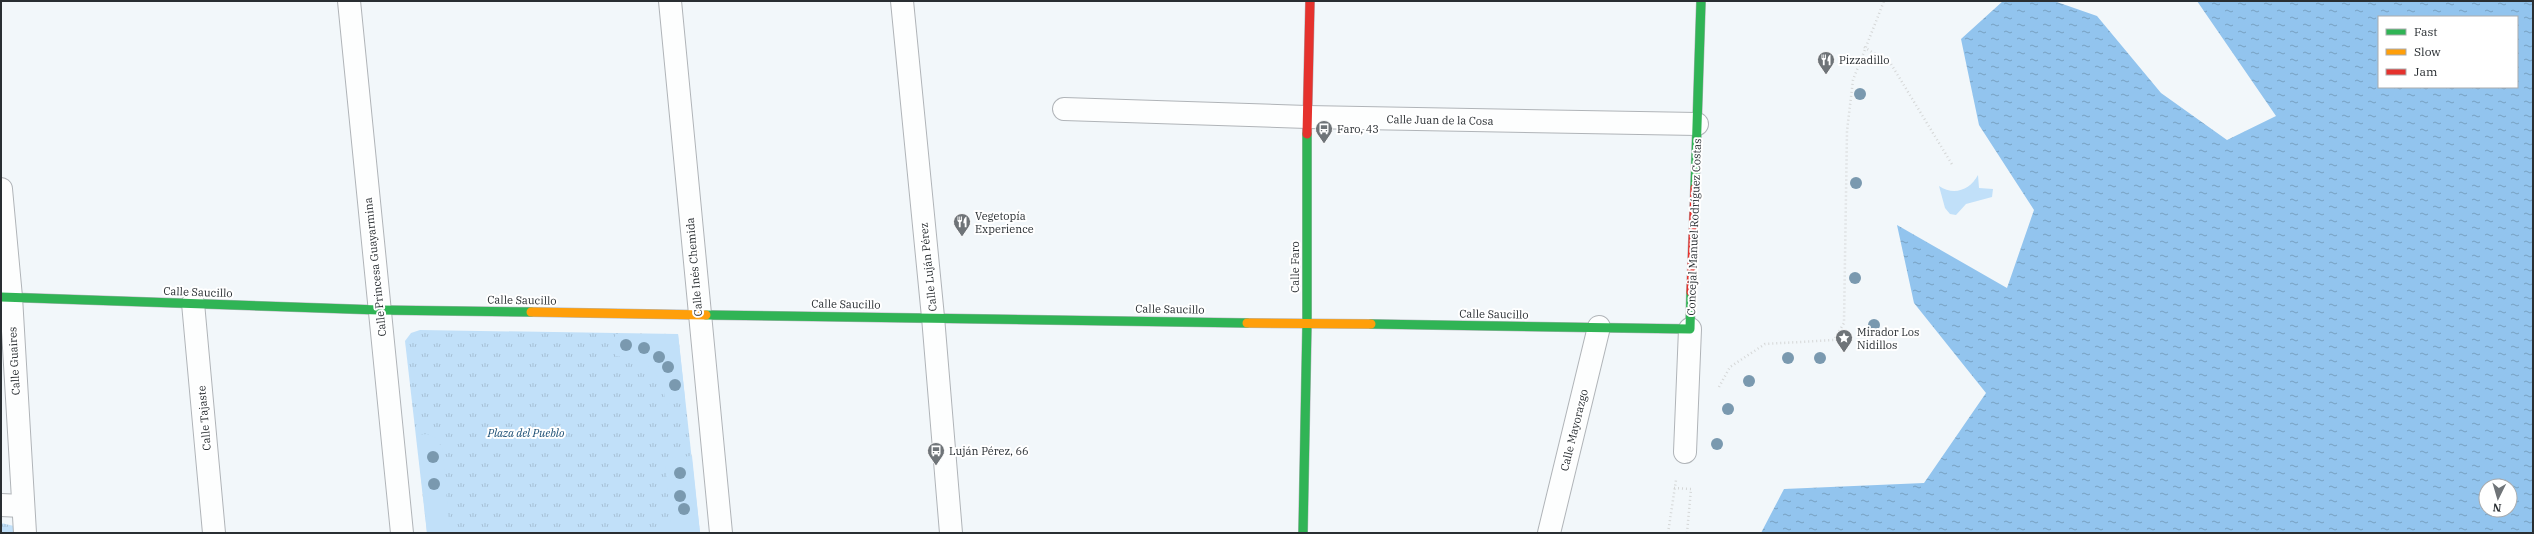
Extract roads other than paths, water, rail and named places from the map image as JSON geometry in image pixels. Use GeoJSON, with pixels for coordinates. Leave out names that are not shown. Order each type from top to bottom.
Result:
{"type":"FeatureCollection","features":[{"type":"Feature","properties":{"kind":"street","name":"Calle Princesa Guayarmina"},"geometry":{"type":"LineString","coordinates":[[349,1],[402,533]]}},
{"type":"Feature","properties":{"kind":"street","name":"Calle Inés Chemida"},"geometry":{"type":"LineString","coordinates":[[670,1],[720,533]]}},
{"type":"Feature","properties":{"kind":"street","name":"Calle Luján Pérez"},"geometry":{"type":"LineString","coordinates":[[902,1],[933,317],[951,533]]}},
{"type":"Feature","properties":{"kind":"street","name":"Calle Faro"},"geometry":{"type":"LineString","coordinates":[[1303,533],[1307,323],[1307,117],[1310,1]]}},
{"type":"Feature","properties":{"kind":"street","name":"Concejal Manuel Rodríguez Costas"},"geometry":{"type":"LineString","coordinates":[[1685,452],[1701,1]]}},
{"type":"Feature","properties":{"kind":"street","name":"Calle Juan de la Cosa"},"geometry":{"type":"LineString","coordinates":[[1064,109],[1307,117],[1697,124]]}},
{"type":"Feature","properties":{"kind":"street","name":"Calle Guaires"},"geometry":{"type":"LineString","coordinates":[[1,189],[6,297],[12,505],[25,533]]}},
{"type":"Feature","properties":{"kind":"street","name":"Calle Saucillo"},"geometry":{"type":"LineString","coordinates":[[6,297],[379,310],[1690,329]]}},
{"type":"Feature","properties":{"kind":"street","name":"Calle Tajaste"},"geometry":{"type":"LineString","coordinates":[[193,303],[214,533]]}},
{"type":"Feature","properties":{"kind":"street","name":"Calle Mayorazgo"},"geometry":{"type":"LineString","coordinates":[[1549,533],[1599,328]]}},
{"type":"Feature","properties":{"kind":"water"},"geometry":{"type":"Polygon","coordinates":[[[2003,1],[2054,1],[2097,16],[2161,93],[2227,140],[2276,116],[2197,1],[2533,1],[2533,533],[1761,533],[1784,489],[1924,483],[1986,393],[1914,303],[1897,225],[2007,288],[2034,210],[1979,125],[1961,39],[2003,1]]]}},
{"type":"Feature","properties":{"kind":"place","name":"Pizzadillo"},"geometry":{"type":"Point","coordinates":[1826,75]}},
{"type":"Feature","properties":{"kind":"place","name":"Faro, 43"},"geometry":{"type":"Point","coordinates":[1324,144]}},
{"type":"Feature","properties":{"kind":"place","name":"Vegetopía Experience"},"geometry":{"type":"Point","coordinates":[962,237]}},
{"type":"Feature","properties":{"kind":"place","name":"Mirador Los Nidillos"},"geometry":{"type":"Point","coordinates":[1844,353]}},
{"type":"Feature","properties":{"kind":"place","name":"Luján Pérez, 66"},"geometry":{"type":"Point","coordinates":[936,466]}},
{"type":"Feature","properties":{"kind":"park label","name":"Plaza del Pueblo"},"geometry":{"type":"Point","coordinates":[526,433]}}]}
